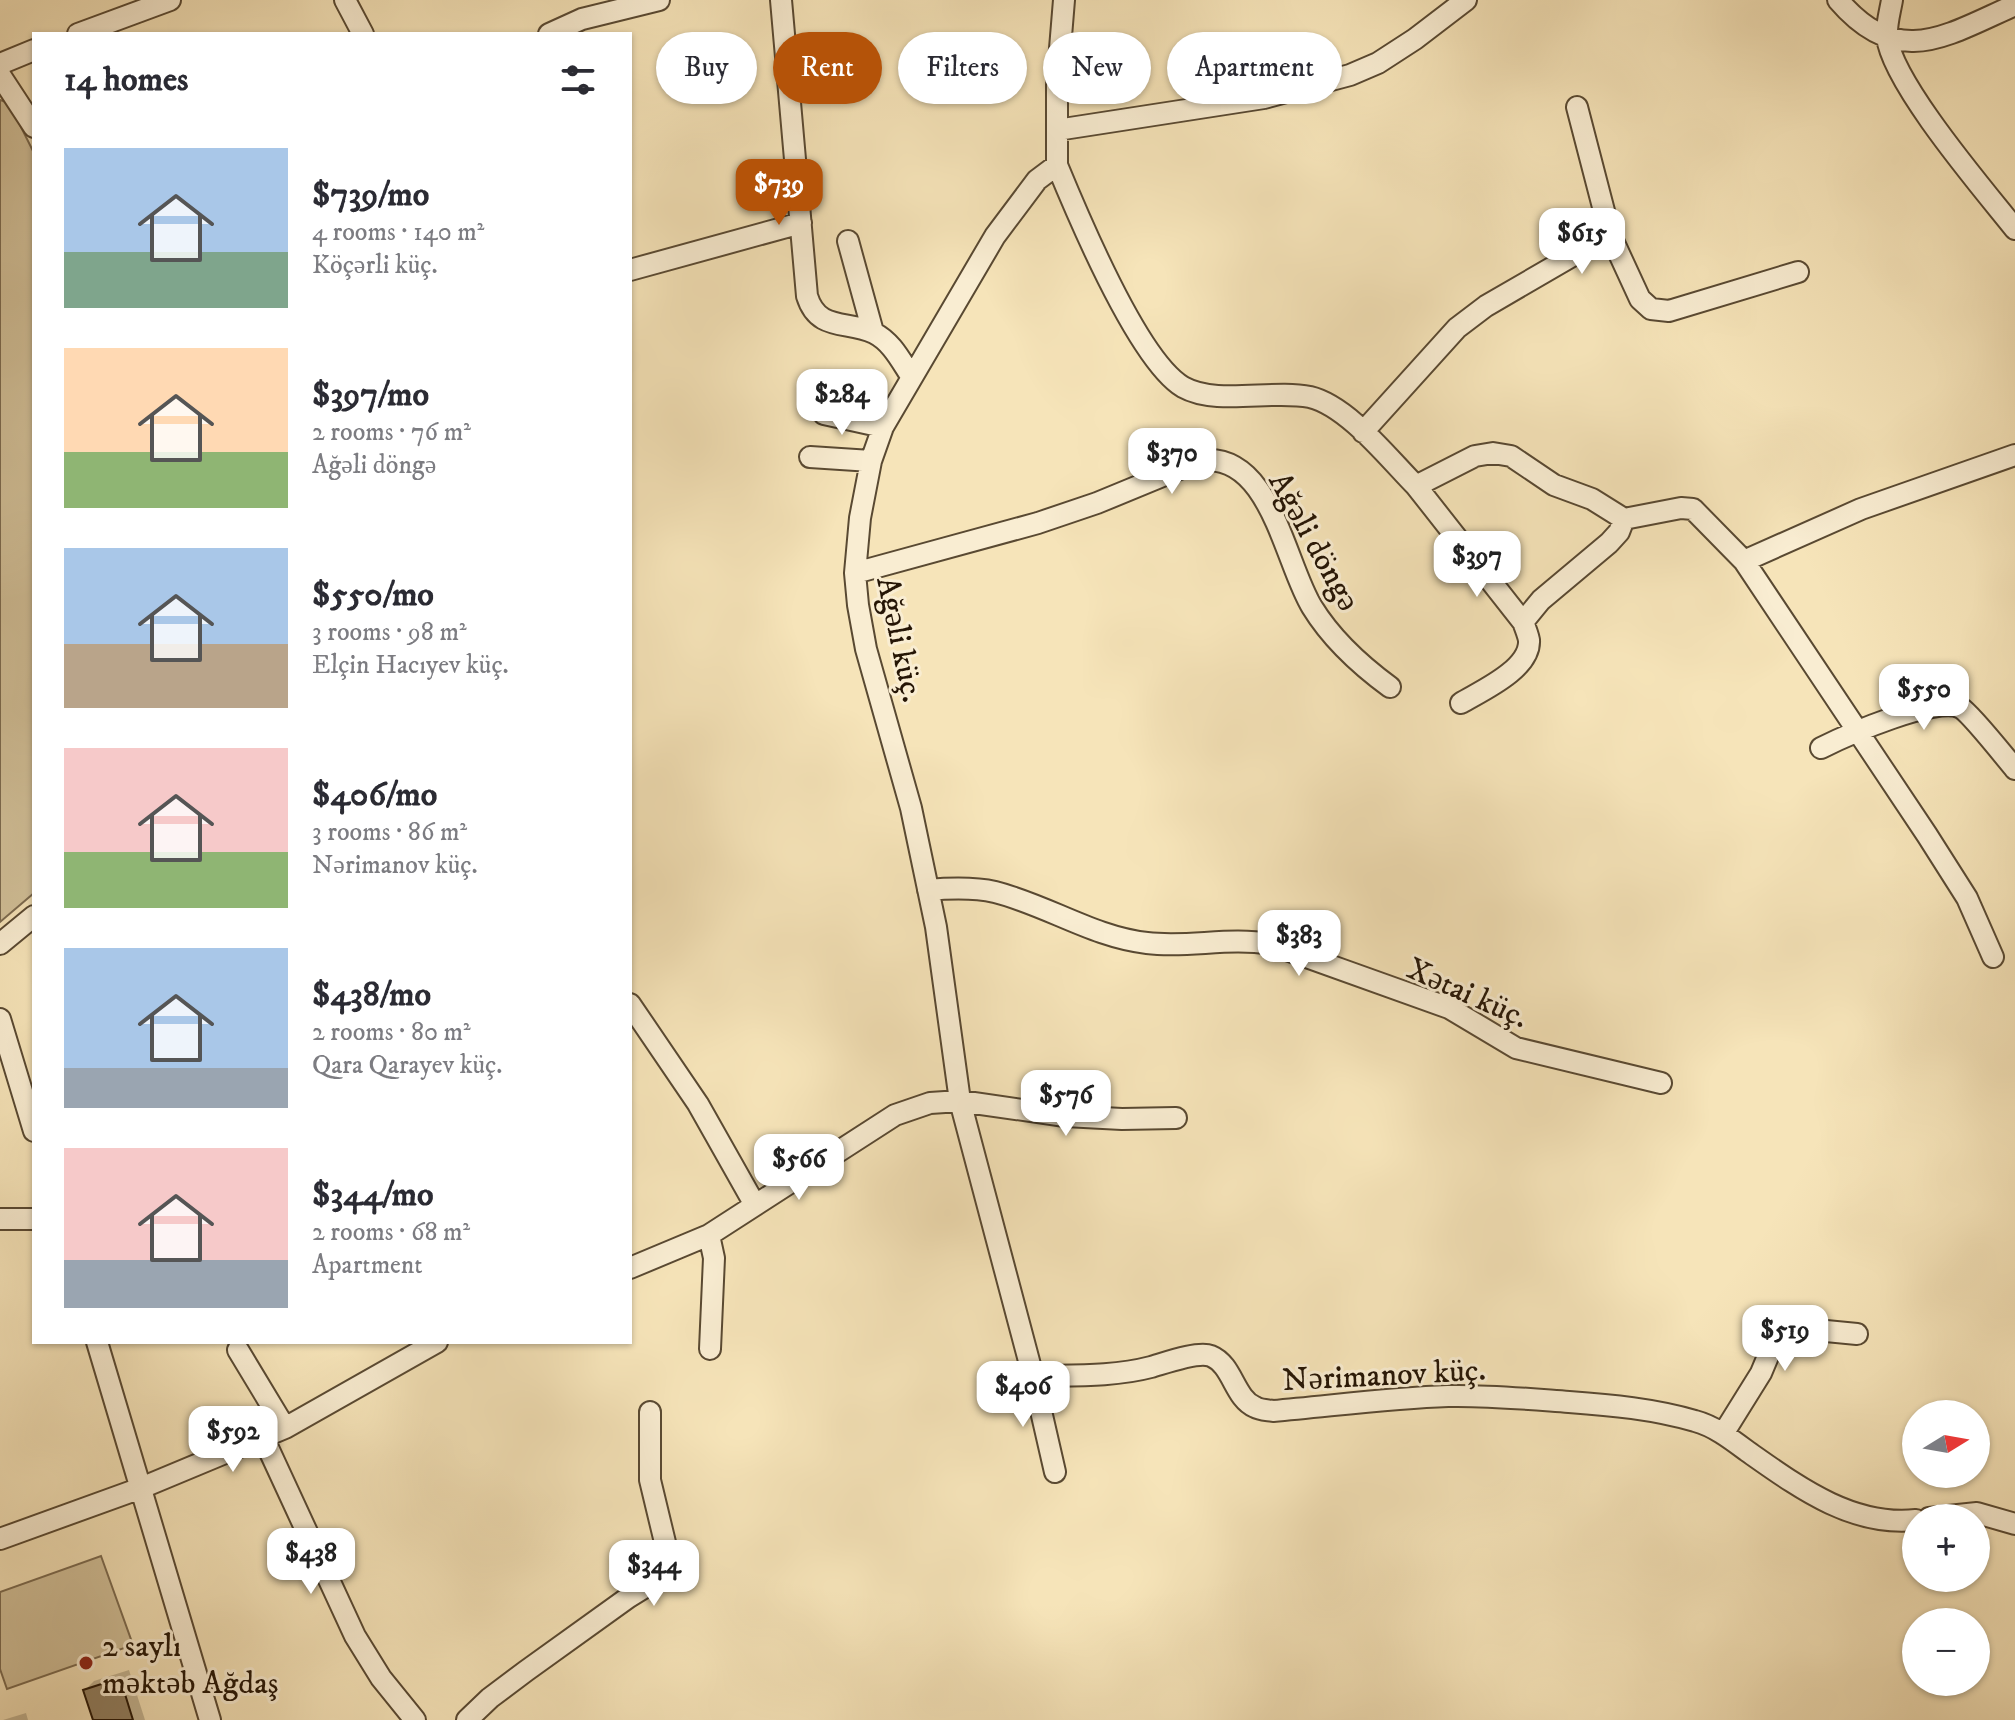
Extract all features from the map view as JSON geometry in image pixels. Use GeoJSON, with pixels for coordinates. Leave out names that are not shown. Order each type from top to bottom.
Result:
{"type":"FeatureCollection","features":[{"type":"Feature","properties":{"kind":"street"},"geometry":{"type":"LineString","coordinates":[[83,32],[170,0]]}},
{"type":"Feature","properties":{"kind":"street"},"geometry":{"type":"LineString","coordinates":[[345,0],[362,32]]}},
{"type":"Feature","properties":{"kind":"street"},"geometry":{"type":"LineString","coordinates":[[553,32],[582,19],[659,0]]}},
{"type":"Feature","properties":{"kind":"street"},"geometry":{"type":"LineString","coordinates":[[781,0],[807,296],[811,309],[821,319],[873,332],[888,342],[911,376]]}},
{"type":"Feature","properties":{"kind":"street"},"geometry":{"type":"LineString","coordinates":[[1064,0],[1057,85],[1057,165],[1078,216],[1145,345],[1181,386],[1198,393],[1309,397],[1332,406],[1363,432],[1416,486],[1523,622],[1529,641],[1527,655],[1517,668],[1461,703]]}},
{"type":"Feature","properties":{"kind":"street"},"geometry":{"type":"LineString","coordinates":[[1057,130],[1264,98],[1350,75],[1390,55],[1466,0]]}},
{"type":"Feature","properties":{"kind":"street"},"geometry":{"type":"LineString","coordinates":[[1838,0],[1855,20],[1887,39],[1917,43],[1948,35],[2015,5]]}},
{"type":"Feature","properties":{"kind":"street"},"geometry":{"type":"LineString","coordinates":[[1892,0],[1887,39],[1906,83],[1944,139],[2015,229]]}},
{"type":"Feature","properties":{"kind":"street"},"geometry":{"type":"LineString","coordinates":[[0,64],[32,51]]}},
{"type":"Feature","properties":{"kind":"street"},"geometry":{"type":"LineString","coordinates":[[0,75],[32,124]]}},
{"type":"Feature","properties":{"kind":"street"},"geometry":{"type":"LineString","coordinates":[[1577,107],[1610,234],[1640,299],[1651,309],[1669,311],[1798,272]]}},
{"type":"Feature","properties":{"kind":"street","name":"Ağəli küç."},"geometry":{"type":"LineString","coordinates":[[960,1101],[936,927],[900,763],[866,649],[858,605],[855,573],[860,518],[871,461],[883,427],[911,376],[1016,206],[1037,180],[1057,165]]}},
{"type":"Feature","properties":{"kind":"street"},"geometry":{"type":"LineString","coordinates":[[632,269],[801,223]]}},
{"type":"Feature","properties":{"kind":"street"},"geometry":{"type":"LineString","coordinates":[[1363,432],[1457,328],[1486,306],[1610,234]]}},
{"type":"Feature","properties":{"kind":"street"},"geometry":{"type":"LineString","coordinates":[[848,241],[873,332]]}},
{"type":"Feature","properties":{"kind":"street"},"geometry":{"type":"LineString","coordinates":[[824,414],[883,427]]}},
{"type":"Feature","properties":{"kind":"street"},"geometry":{"type":"LineString","coordinates":[[1416,486],[1475,456],[1493,453],[1511,456],[1554,485],[1592,499],[1624,519],[1681,508],[1693,509],[1744,561],[1967,898],[1993,957]]}},
{"type":"Feature","properties":{"kind":"street"},"geometry":{"type":"LineString","coordinates":[[1744,561],[1861,509],[2015,455]]}},
{"type":"Feature","properties":{"kind":"street"},"geometry":{"type":"LineString","coordinates":[[810,457],[871,461]]}},
{"type":"Feature","properties":{"kind":"street","name":"Ağəli döngə"},"geometry":{"type":"LineString","coordinates":[[855,573],[1038,523],[1210,459],[1231,464],[1246,476],[1267,504],[1312,607],[1332,634],[1368,671],[1390,687]]}},
{"type":"Feature","properties":{"kind":"street"},"geometry":{"type":"LineString","coordinates":[[1523,622],[1541,600],[1609,543],[1619,532],[1624,519]]}},
{"type":"Feature","properties":{"kind":"street"},"geometry":{"type":"LineString","coordinates":[[1821,748],[1857,731],[1942,704],[1962,709],[2015,769]]}},
{"type":"Feature","properties":{"kind":"street","name":"Xətai küç."},"geometry":{"type":"LineString","coordinates":[[928,890],[962,887],[993,892],[1025,901],[1113,937],[1147,943],[1250,941],[1270,944],[1449,1008],[1516,1048],[1661,1083]]}},
{"type":"Feature","properties":{"kind":"street"},"geometry":{"type":"LineString","coordinates":[[0,944],[32,918]]}},
{"type":"Feature","properties":{"kind":"street"},"geometry":{"type":"LineString","coordinates":[[632,1007],[698,1104],[755,1205]]}},
{"type":"Feature","properties":{"kind":"street"},"geometry":{"type":"LineString","coordinates":[[0,1019],[25,1067],[32,1117]]}},
{"type":"Feature","properties":{"kind":"street"},"geometry":{"type":"LineString","coordinates":[[960,1101],[1033,1376],[1055,1472]]}},
{"type":"Feature","properties":{"kind":"street"},"geometry":{"type":"LineString","coordinates":[[632,1267],[709,1235],[895,1115],[930,1103],[960,1101],[1065,1116],[1176,1118]]}},
{"type":"Feature","properties":{"kind":"street"},"geometry":{"type":"LineString","coordinates":[[0,1219],[32,1219]]}},
{"type":"Feature","properties":{"kind":"street"},"geometry":{"type":"LineString","coordinates":[[709,1235],[714,1258],[710,1349]]}},
{"type":"Feature","properties":{"kind":"street"},"geometry":{"type":"LineString","coordinates":[[1723,1434],[1761,1373],[1777,1335],[1784,1329],[1857,1334]]}},
{"type":"Feature","properties":{"kind":"street"},"geometry":{"type":"LineString","coordinates":[[98,1344],[210,1720]]}},
{"type":"Feature","properties":{"kind":"street"},"geometry":{"type":"LineString","coordinates":[[0,1539],[141,1488],[285,1428],[433,1344]]}},
{"type":"Feature","properties":{"kind":"street"},"geometry":{"type":"LineString","coordinates":[[238,1350],[285,1428]]}},
{"type":"Feature","properties":{"kind":"street","name":"Nərimanov küç."},"geometry":{"type":"LineString","coordinates":[[1033,1376],[1108,1374],[1145,1369],[1202,1354],[1213,1356],[1225,1367],[1246,1402],[1255,1408],[1273,1411],[1447,1396],[1606,1405],[1675,1415],[1723,1434],[1794,1483],[1828,1502],[1861,1516],[1902,1521]]}},
{"type":"Feature","properties":{"kind":"street"},"geometry":{"type":"LineString","coordinates":[[467,1720],[502,1689],[663,1576],[669,1568],[650,1480],[650,1412]]}},
{"type":"Feature","properties":{"kind":"street"},"geometry":{"type":"LineString","coordinates":[[263,1437],[355,1636],[381,1678],[415,1720]]}},
{"type":"Feature","properties":{"kind":"street"},"geometry":{"type":"LineString","coordinates":[[1990,1517],[2015,1524]]}},
{"type":"Feature","properties":{"kind":"shaded area"},"geometry":{"type":"Polygon","coordinates":[[[0,100],[9,103],[32,149],[32,895],[0,922],[0,100]]]}},
{"type":"Feature","properties":{"kind":"shaded area"},"geometry":{"type":"Polygon","coordinates":[[[101,1556],[133,1645],[7,1689],[0,1669],[0,1592],[101,1556]]]}},
{"type":"Feature","properties":{"kind":"building"},"geometry":{"type":"Polygon","coordinates":[[[120,1678],[133,1720],[93,1720],[83,1690],[120,1678]]]}},
{"type":"Feature","properties":{"kind":"place","name":"2 saylı məktəb Ağdaş"},"geometry":{"type":"Point","coordinates":[86,1663]}}]}
